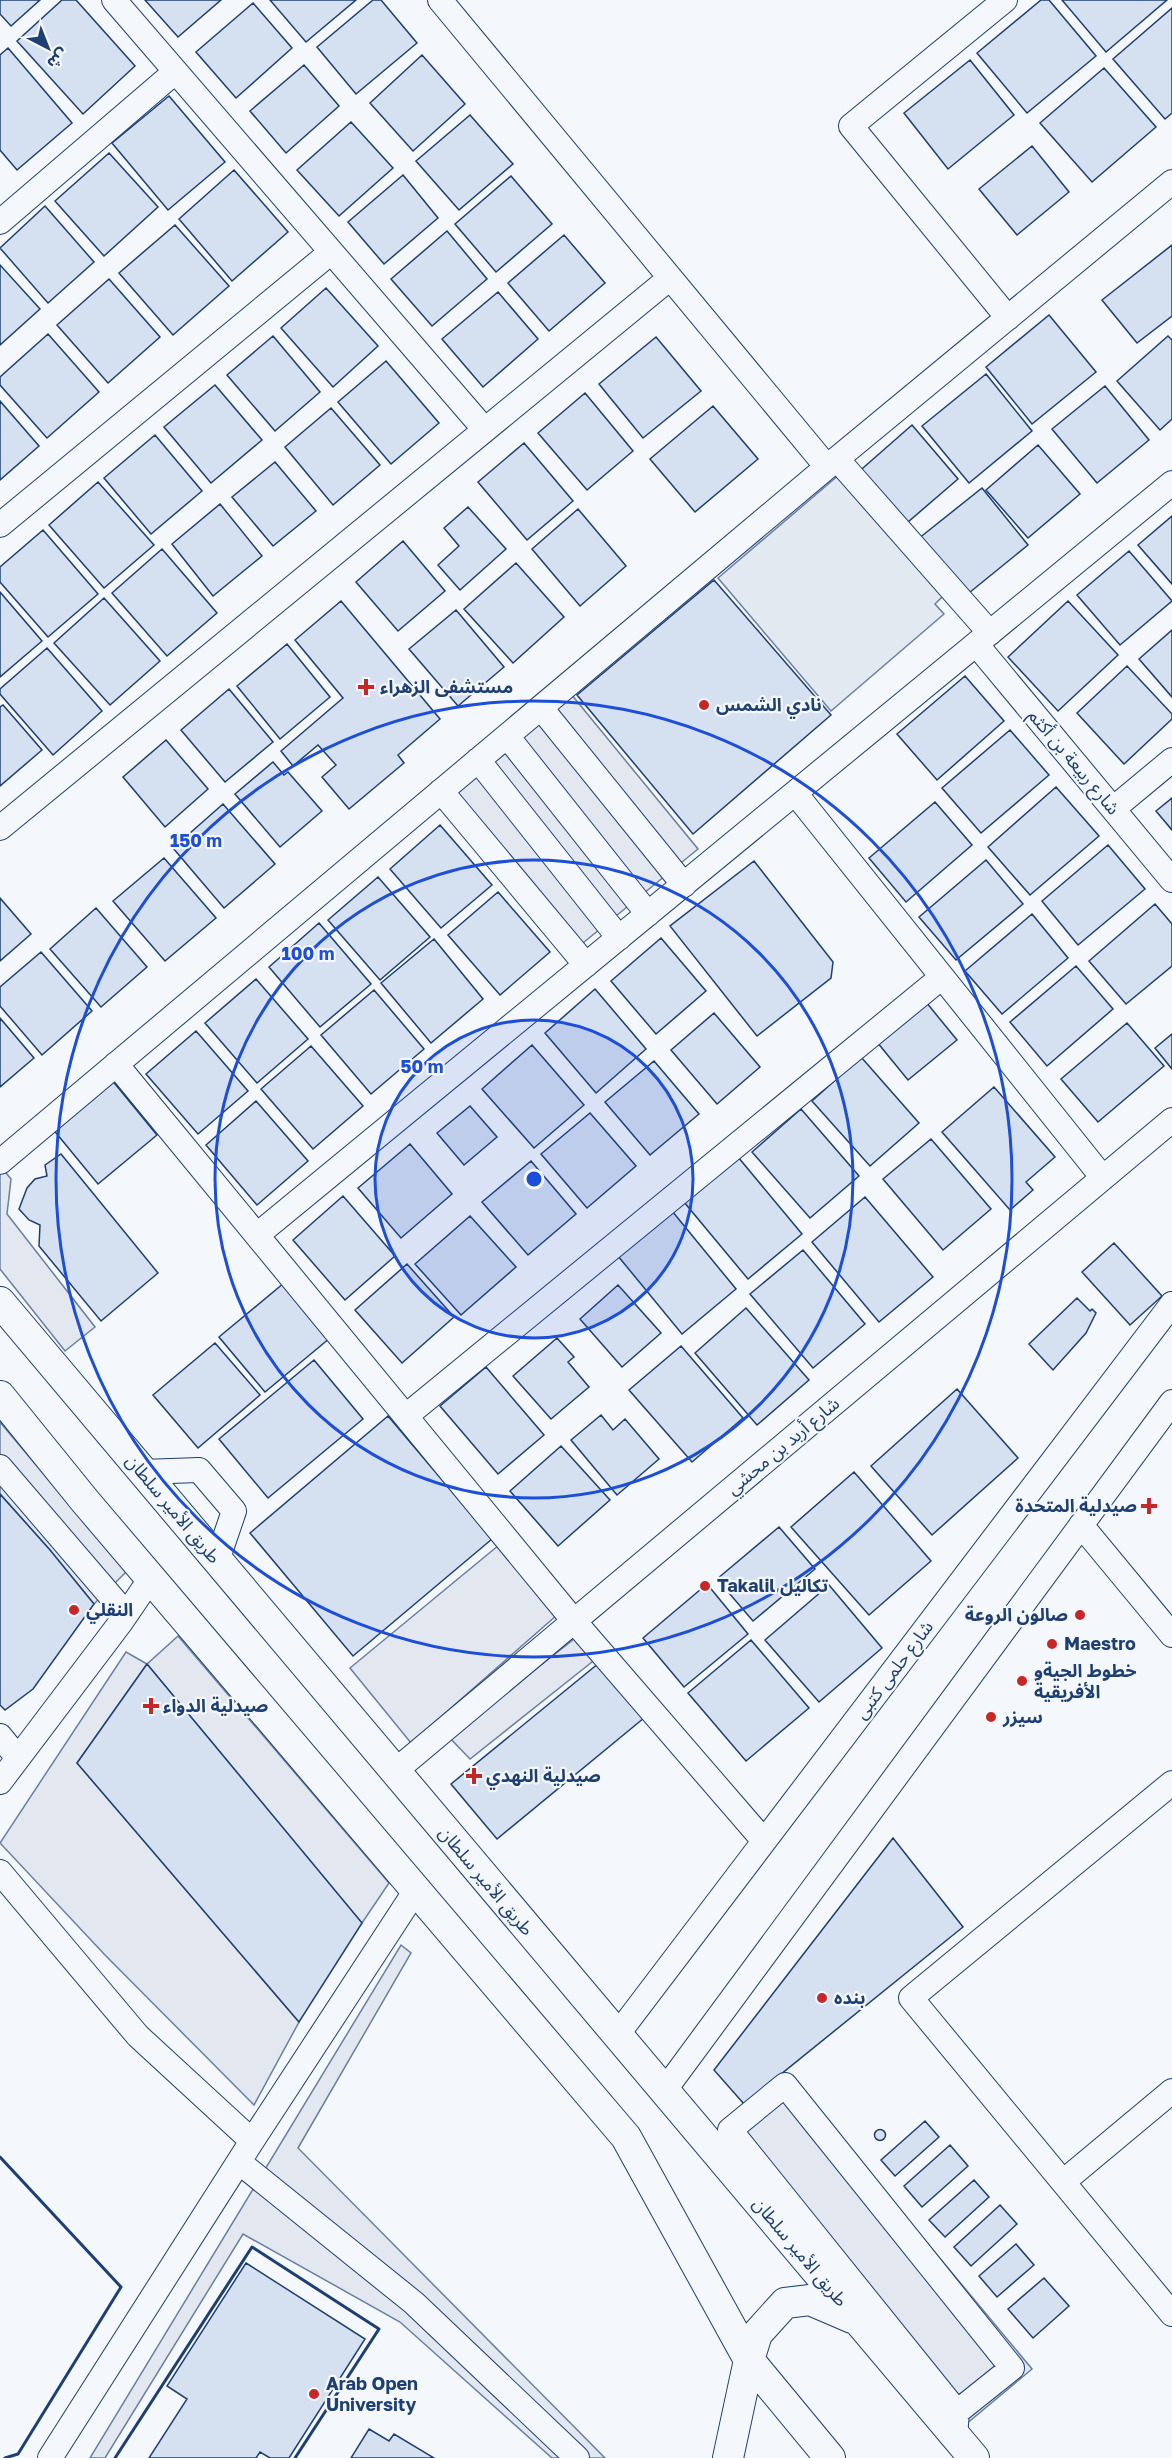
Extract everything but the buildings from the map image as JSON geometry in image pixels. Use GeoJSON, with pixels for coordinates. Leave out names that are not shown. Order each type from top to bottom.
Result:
{"type":"FeatureCollection","features":[{"type":"Feature","properties":{"kind":"main road","name":"طريق الأمير سلطان"},"geometry":{"type":"LineString","coordinates":[[0,1302],[857,2320],[962,2435]]}},
{"type":"Feature","properties":{"kind":"main road"},"geometry":{"type":"LineString","coordinates":[[0,1396],[150,1578],[626,2137],[749,2360],[830,2458]]}},
{"type":"Feature","properties":{"kind":"main road"},"geometry":{"type":"LineString","coordinates":[[728,2458],[749,2360],[757,2334],[785,2303],[810,2300],[857,2320]]}},
{"type":"Feature","properties":{"kind":"street"},"geometry":{"type":"LineString","coordinates":[[114,0],[484,430]]}},
{"type":"Feature","properties":{"kind":"street","name":"شارع ربيعة بن أكثم"},"geometry":{"type":"LineString","coordinates":[[440,0],[670,278],[983,639],[1113,809],[1172,880]]}},
{"type":"Feature","properties":{"kind":"street"},"geometry":{"type":"LineString","coordinates":[[1005,0],[851,126],[1008,318]]}},
{"type":"Feature","properties":{"kind":"street"},"geometry":{"type":"LineString","coordinates":[[0,222],[175,72]]}},
{"type":"Feature","properties":{"kind":"street"},"geometry":{"type":"LineString","coordinates":[[0,1162],[832,463],[1172,182]]}},
{"type":"Feature","properties":{"kind":"street"},"geometry":{"type":"LineString","coordinates":[[0,525],[330,253]]}},
{"type":"Feature","properties":{"kind":"street"},"geometry":{"type":"LineString","coordinates":[[0,828],[670,278]]}},
{"type":"Feature","properties":{"kind":"street"},"geometry":{"type":"LineString","coordinates":[[257,1236],[1172,483]]}},
{"type":"Feature","properties":{"kind":"street"},"geometry":{"type":"LineString","coordinates":[[541,708],[684,885]]}},
{"type":"Feature","properties":{"kind":"street"},"geometry":{"type":"LineString","coordinates":[[507,736],[648,914]]}},
{"type":"Feature","properties":{"kind":"street"},"geometry":{"type":"LineString","coordinates":[[478,760],[619,938]]}},
{"type":"Feature","properties":{"kind":"street"},"geometry":{"type":"LineString","coordinates":[[1113,809],[1172,760]]}},
{"type":"Feature","properties":{"kind":"street"},"geometry":{"type":"LineString","coordinates":[[441,792],[586,965]]}},
{"type":"Feature","properties":{"kind":"street"},"geometry":{"type":"LineString","coordinates":[[795,793],[1103,1178]]}},
{"type":"Feature","properties":{"kind":"street"},"geometry":{"type":"LineString","coordinates":[[406,1416],[942,977]]}},
{"type":"Feature","properties":{"kind":"street"},"geometry":{"type":"LineString","coordinates":[[116,1064],[574,1621],[764,1841]]}},
{"type":"Feature","properties":{"kind":"street","name":"شارع أربد بن محشي"},"geometry":{"type":"LineString","coordinates":[[394,1772],[1172,1120]]}},
{"type":"Feature","properties":{"kind":"street","name":"شارع حلمى كتبى"},"geometry":{"type":"LineString","coordinates":[[617,2035],[1172,1304]]}},
{"type":"Feature","properties":{"kind":"street"},"geometry":{"type":"LineString","coordinates":[[664,2091],[1172,1402]]}},
{"type":"Feature","properties":{"kind":"street"},"geometry":{"type":"LineString","coordinates":[[0,1467],[126,1614]]}},
{"type":"Feature","properties":{"kind":"street"},"geometry":{"type":"LineString","coordinates":[[142,1472],[199,1470],[234,1511],[217,1561]]}},
{"type":"Feature","properties":{"kind":"street"},"geometry":{"type":"LineString","coordinates":[[1081,1525],[1172,1635]]}},
{"type":"Feature","properties":{"kind":"street"},"geometry":{"type":"LineString","coordinates":[[0,1782],[126,1614],[150,1578]]}},
{"type":"Feature","properties":{"kind":"street"},"geometry":{"type":"LineString","coordinates":[[0,1736],[18,1758]]}},
{"type":"Feature","properties":{"kind":"street"},"geometry":{"type":"LineString","coordinates":[[1172,1783],[911,1998],[1172,2314]]}},
{"type":"Feature","properties":{"kind":"street"},"geometry":{"type":"LineString","coordinates":[[0,1872],[138,2036],[252,2141]]}},
{"type":"Feature","properties":{"kind":"street"},"geometry":{"type":"LineString","coordinates":[[50,2458],[252,2141],[416,1890]]}},
{"type":"Feature","properties":{"kind":"street"},"geometry":{"type":"LineString","coordinates":[[785,2085],[1012,2368],[962,2435],[730,2130],[785,2085]]}},
{"type":"Feature","properties":{"kind":"street"},"geometry":{"type":"LineString","coordinates":[[1063,2182],[1172,2091]]}},
{"type":"Feature","properties":{"kind":"street"},"geometry":{"type":"LineString","coordinates":[[709,2144],[739,2141]]}},
{"type":"Feature","properties":{"kind":"street"},"geometry":{"type":"LineString","coordinates":[[239,2162],[414,2302],[577,2458]]}},
{"type":"Feature","properties":{"kind":"shaded area"},"geometry":{"type":"Polygon","coordinates":[[[840,474],[944,595],[935,604],[944,614],[831,711],[718,578],[840,474]]]}},
{"type":"Feature","properties":{"kind":"shaded area"},"geometry":{"type":"Polygon","coordinates":[[[562,683],[698,849],[567,956],[431,791],[562,683]]]}},
{"type":"Feature","properties":{"kind":"shaded area"},"geometry":{"type":"Polygon","coordinates":[[[2,1168],[11,1179],[7,1214],[95,1327],[65,1351],[0,1269],[0,1170],[2,1168]]]}},
{"type":"Feature","properties":{"kind":"shaded area"},"geometry":{"type":"Polygon","coordinates":[[[0,1422],[126,1572],[94,1604],[0,1494],[0,1422]]]}},
{"type":"Feature","properties":{"kind":"shaded area"},"geometry":{"type":"Polygon","coordinates":[[[499,1545],[557,1615],[411,1743],[350,1668],[499,1545]]]}},
{"type":"Feature","properties":{"kind":"shaded area"},"geometry":{"type":"Polygon","coordinates":[[[178,1636],[389,1883],[362,1923],[147,1664],[178,1636]]]}},
{"type":"Feature","properties":{"kind":"shaded area"},"geometry":{"type":"Polygon","coordinates":[[[578,1636],[597,1658],[470,1759],[449,1737],[578,1636]]]}},
{"type":"Feature","properties":{"kind":"shaded area"},"geometry":{"type":"Polygon","coordinates":[[[126,1652],[147,1664],[77,1763],[299,2022],[254,2105],[105,1955],[0,1843],[126,1652]]]}},
{"type":"Feature","properties":{"kind":"shaded area"},"geometry":{"type":"Polygon","coordinates":[[[401,1945],[411,1953],[298,2148],[605,2458],[552,2458],[400,2322],[243,2234],[105,2458],[90,2458],[401,1945]]]}},
{"type":"Feature","properties":{"kind":"shaded area"},"geometry":{"type":"Polygon","coordinates":[[[789,2077],[1032,2369],[965,2425],[722,2133],[789,2077]]]}},
{"type":"Feature","properties":{"kind":"wall"},"geometry":{"type":"LineString","coordinates":[[0,2157],[121,2287],[18,2454],[5,2458]]}},
{"type":"Feature","properties":{"kind":"wall"},"geometry":{"type":"LineString","coordinates":[[115,2458],[252,2247],[379,2329],[295,2458]]}},
{"type":"Feature","properties":{"kind":"place","name":"مستشفى الزهراء"},"geometry":{"type":"Point","coordinates":[366,687]}},
{"type":"Feature","properties":{"kind":"place","name":"نادي الشمس"},"geometry":{"type":"Point","coordinates":[704,705]}},
{"type":"Feature","properties":{"kind":"place","name":"صيدلية المتحدة"},"geometry":{"type":"Point","coordinates":[1149,1506]}},
{"type":"Feature","properties":{"kind":"place","name":"Takalil تكاليل"},"geometry":{"type":"Point","coordinates":[705,1586]}},
{"type":"Feature","properties":{"kind":"place","name":"النقلي"},"geometry":{"type":"Point","coordinates":[74,1610]}},
{"type":"Feature","properties":{"kind":"place","name":"صالون الروعة"},"geometry":{"type":"Point","coordinates":[1080,1615]}},
{"type":"Feature","properties":{"kind":"place","name":"Maestro"},"geometry":{"type":"Point","coordinates":[1052,1644]}},
{"type":"Feature","properties":{"kind":"place","name":"خطوط الجيةو الأفريقية"},"geometry":{"type":"Point","coordinates":[1022,1681]}},
{"type":"Feature","properties":{"kind":"place","name":"صيدلية الدواء"},"geometry":{"type":"Point","coordinates":[151,1706]}},
{"type":"Feature","properties":{"kind":"place","name":"سيزر"},"geometry":{"type":"Point","coordinates":[991,1717]}},
{"type":"Feature","properties":{"kind":"place","name":"صيدلية النهدي"},"geometry":{"type":"Point","coordinates":[474,1776]}},
{"type":"Feature","properties":{"kind":"place","name":"بنده"},"geometry":{"type":"Point","coordinates":[822,1998]}},
{"type":"Feature","properties":{"kind":"place","name":"Arab Open University"},"geometry":{"type":"Point","coordinates":[314,2394]}}]}
